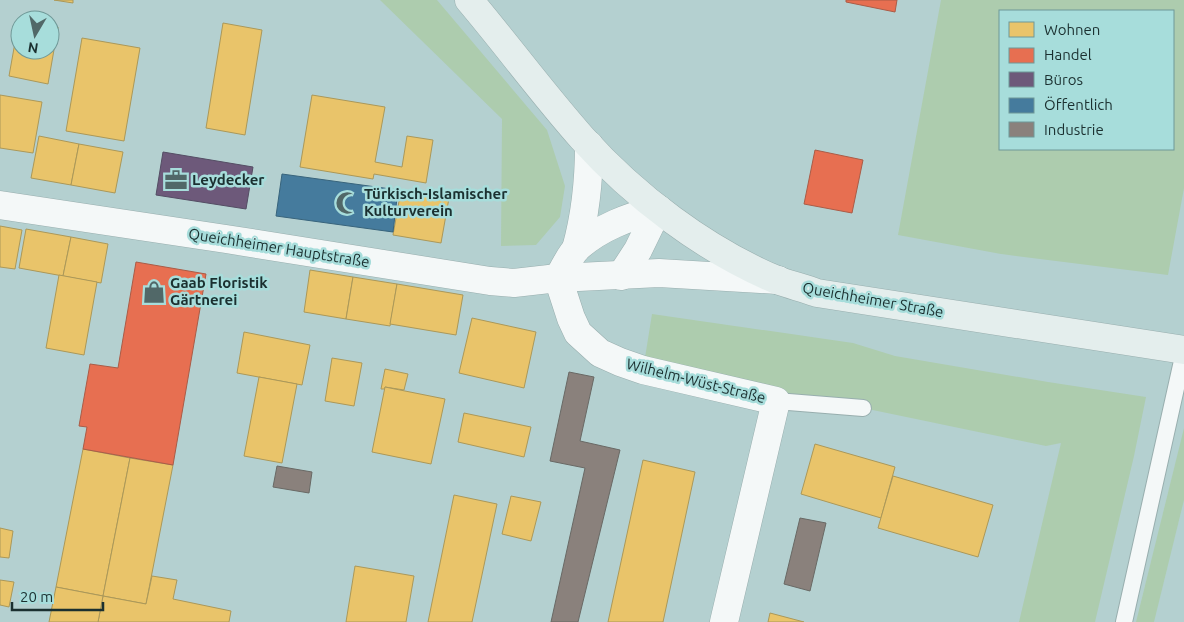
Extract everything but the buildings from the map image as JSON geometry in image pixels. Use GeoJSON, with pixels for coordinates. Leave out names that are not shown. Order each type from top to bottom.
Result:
{"type":"FeatureCollection","features":[{"type":"Feature","properties":{"kind":"main road","name":"Queichheimer Straße"},"geometry":{"type":"LineString","coordinates":[[469,0],[589,145],[617,173],[658,209],[708,243],[742,263],[778,280],[817,293],[1075,332],[1184,351]]}},
{"type":"Feature","properties":{"kind":"street"},"geometry":{"type":"LineString","coordinates":[[558,278],[576,249],[584,222],[587,200],[589,145]]}},
{"type":"Feature","properties":{"kind":"street","name":"Queichheimer Hauptstraße"},"geometry":{"type":"LineString","coordinates":[[0,205],[235,240],[476,279],[514,283],[558,278],[659,273],[778,280]]}},
{"type":"Feature","properties":{"kind":"street"},"geometry":{"type":"LineString","coordinates":[[576,249],[623,220],[658,209]]}},
{"type":"Feature","properties":{"kind":"street"},"geometry":{"type":"LineString","coordinates":[[621,276],[638,250],[658,209]]}},
{"type":"Feature","properties":{"kind":"street","name":"Wilhelm-Wüst-Straße"},"geometry":{"type":"LineString","coordinates":[[558,278],[571,318],[578,332],[600,353],[643,370],[776,401],[724,622]]}},
{"type":"Feature","properties":{"kind":"lane"},"geometry":{"type":"LineString","coordinates":[[1124,622],[1184,351]]}},
{"type":"Feature","properties":{"kind":"lane"},"geometry":{"type":"LineString","coordinates":[[776,401],[863,408]]}},
{"type":"Feature","properties":{"kind":"green space"},"geometry":{"type":"Polygon","coordinates":[[[380,0],[437,0],[547,130],[565,186],[560,217],[536,245],[501,246],[502,119],[380,0]]]}},
{"type":"Feature","properties":{"kind":"green space"},"geometry":{"type":"Polygon","coordinates":[[[941,0],[1184,0],[1184,188],[1168,275],[1001,254],[898,235],[941,0]]]}},
{"type":"Feature","properties":{"kind":"green space"},"geometry":{"type":"Polygon","coordinates":[[[652,314],[853,343],[895,356],[1146,397],[1095,622],[1019,622],[1061,443],[1046,446],[863,408],[643,370],[652,314]]]}},
{"type":"Feature","properties":{"kind":"green space"},"geometry":{"type":"Polygon","coordinates":[[[1184,428],[1184,500],[1154,622],[1136,622],[1184,428]]]}},
{"type":"Feature","properties":{"kind":"place","name":"Leydecker"},"geometry":{"type":"Point","coordinates":[176,180]}},
{"type":"Feature","properties":{"kind":"place","name":"Türkisch-Islamischer Kulturverein"},"geometry":{"type":"Point","coordinates":[347,203]}},
{"type":"Feature","properties":{"kind":"place","name":"Gaab Floristik Gärtnerei"},"geometry":{"type":"Point","coordinates":[154,292]}}]}
